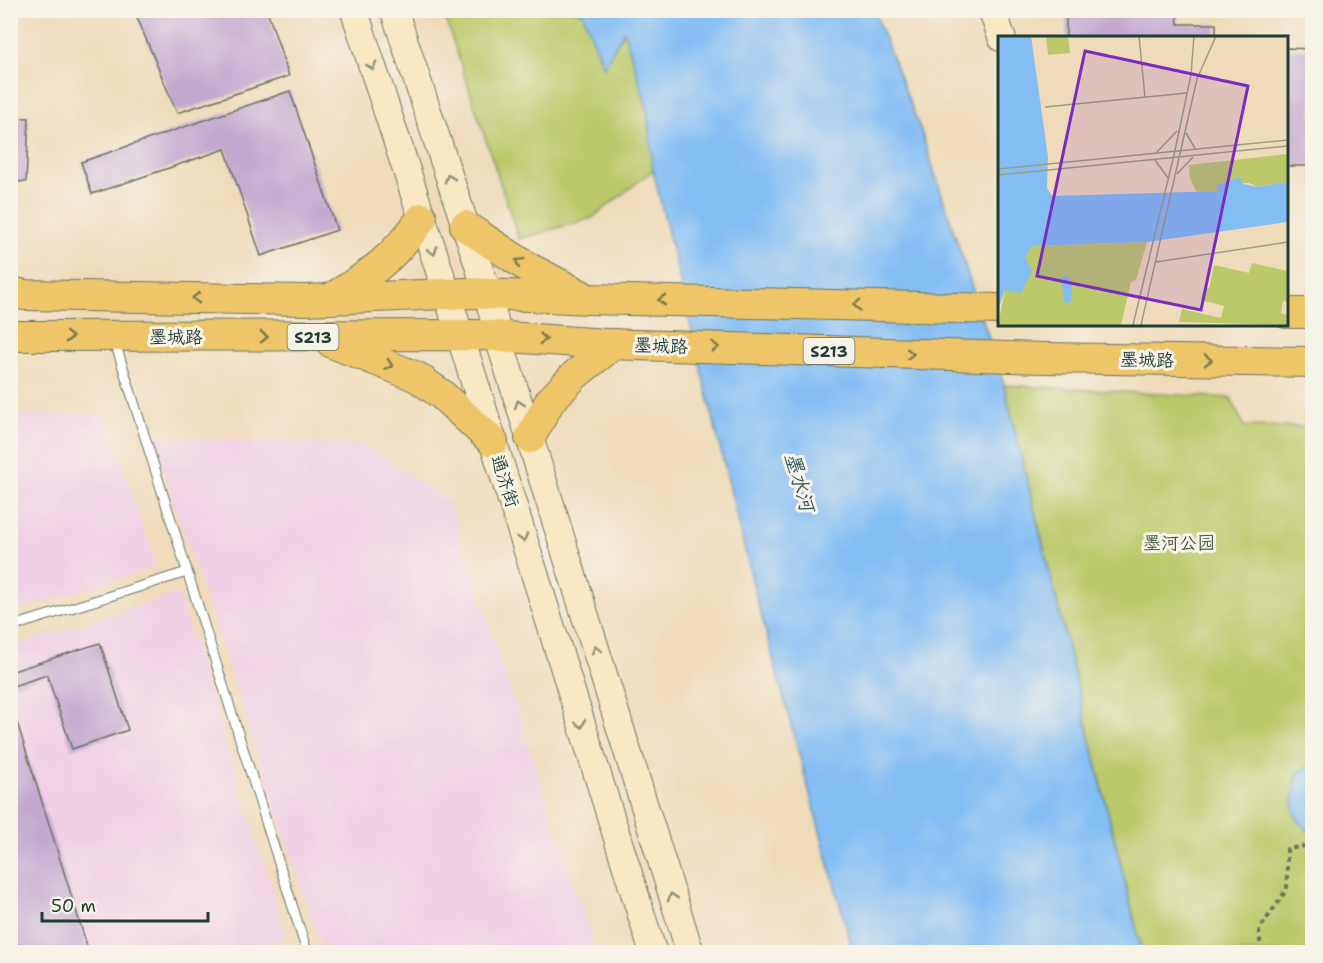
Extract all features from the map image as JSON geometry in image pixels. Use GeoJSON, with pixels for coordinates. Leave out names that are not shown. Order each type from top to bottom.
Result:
{"type":"FeatureCollection","features":[{"type":"Feature","properties":{"kind":"main road"},"geometry":{"type":"LineString","coordinates":[[330,299],[368,276],[399,249],[422,218]]}},
{"type":"Feature","properties":{"kind":"main road"},"geometry":{"type":"LineString","coordinates":[[465,226],[529,268],[600,299]]}},
{"type":"Feature","properties":{"kind":"main road","name":"S213"},"geometry":{"type":"LineString","coordinates":[[10,292],[25,295],[330,299],[488,294],[998,309]]}},
{"type":"Feature","properties":{"kind":"main road"},"geometry":{"type":"LineString","coordinates":[[1287,313],[1312,313]]}},
{"type":"Feature","properties":{"kind":"main road","name":"墨城路"},"geometry":{"type":"LineString","coordinates":[[10,336],[459,335],[615,344],[1044,358],[1312,362]]}},
{"type":"Feature","properties":{"kind":"main road"},"geometry":{"type":"LineString","coordinates":[[315,337],[417,377],[441,394],[493,442]]}},
{"type":"Feature","properties":{"kind":"main road"},"geometry":{"type":"LineString","coordinates":[[530,438],[550,402],[576,374],[615,344]]}},
{"type":"Feature","properties":{"kind":"street","name":"通济街"},"geometry":{"type":"LineString","coordinates":[[354,10],[447,294],[653,952]]}},
{"type":"Feature","properties":{"kind":"street","name":"通济街"},"geometry":{"type":"LineString","coordinates":[[394,10],[488,294],[498,336],[690,952]]}},
{"type":"Feature","properties":{"kind":"street"},"geometry":{"type":"LineString","coordinates":[[992,10],[1001,36]]}},
{"type":"Feature","properties":{"kind":"lane"},"geometry":{"type":"LineString","coordinates":[[114,337],[307,952]]}},
{"type":"Feature","properties":{"kind":"lane"},"geometry":{"type":"LineString","coordinates":[[10,627],[187,572]]}},
{"type":"Feature","properties":{"kind":"path"},"geometry":{"type":"LineString","coordinates":[[1261,952],[1259,930],[1287,889],[1287,849],[1312,845]]}},
{"type":"Feature","properties":{"kind":"shaded area"},"geometry":{"type":"Polygon","coordinates":[[[11,414],[106,415],[156,567],[11,613],[11,414]]]}},
{"type":"Feature","properties":{"kind":"shaded area"},"geometry":{"type":"Polygon","coordinates":[[[152,437],[364,445],[449,502],[596,952],[323,952],[152,437]]]}},
{"type":"Feature","properties":{"kind":"shaded area"},"geometry":{"type":"Polygon","coordinates":[[[178,593],[287,937],[240,952],[11,952],[10,647],[178,593]]]}},
{"type":"Feature","properties":{"kind":"green space"},"geometry":{"type":"Polygon","coordinates":[[[572,10],[624,30],[647,107],[653,170],[592,218],[519,239],[443,11],[572,10]]]}},
{"type":"Feature","properties":{"kind":"green space","name":"墨河公园"},"geometry":{"type":"Polygon","coordinates":[[[1004,385],[1231,398],[1244,426],[1312,427],[1312,952],[1142,952],[1004,385]]]}},
{"type":"Feature","properties":{"kind":"water","name":"墨水河"},"geometry":{"type":"Polygon","coordinates":[[[572,11],[874,11],[921,131],[1004,385],[1142,952],[853,952],[757,600],[653,170],[647,107],[624,31],[604,67],[582,12],[572,11]]]}},
{"type":"Feature","properties":{"kind":"water"},"geometry":{"type":"Polygon","coordinates":[[[1312,765],[1311,834],[1298,819],[1293,800],[1297,773],[1312,765]]]}},
{"type":"Feature","properties":{"kind":"building"},"geometry":{"type":"Polygon","coordinates":[[[134,10],[267,10],[289,76],[177,113],[134,10]]]}},
{"type":"Feature","properties":{"kind":"building"},"geometry":{"type":"Polygon","coordinates":[[[1066,10],[1177,10],[1178,24],[1216,24],[1216,36],[1066,36],[1066,10]]]}},
{"type":"Feature","properties":{"kind":"building"},"geometry":{"type":"Polygon","coordinates":[[[1287,48],[1312,49],[1312,166],[1287,166],[1287,48]]]}},
{"type":"Feature","properties":{"kind":"building"},"geometry":{"type":"Polygon","coordinates":[[[290,91],[337,230],[261,256],[225,149],[92,194],[81,162],[290,91]]]}},
{"type":"Feature","properties":{"kind":"building"},"geometry":{"type":"Polygon","coordinates":[[[10,117],[29,118],[26,182],[10,181],[10,117]]]}},
{"type":"Feature","properties":{"kind":"building"},"geometry":{"type":"Polygon","coordinates":[[[100,643],[128,730],[72,749],[47,675],[10,687],[10,672],[100,643]]]}},
{"type":"Feature","properties":{"kind":"building"},"geometry":{"type":"Polygon","coordinates":[[[11,703],[89,952],[20,952],[10,922],[11,703]]]}}]}
